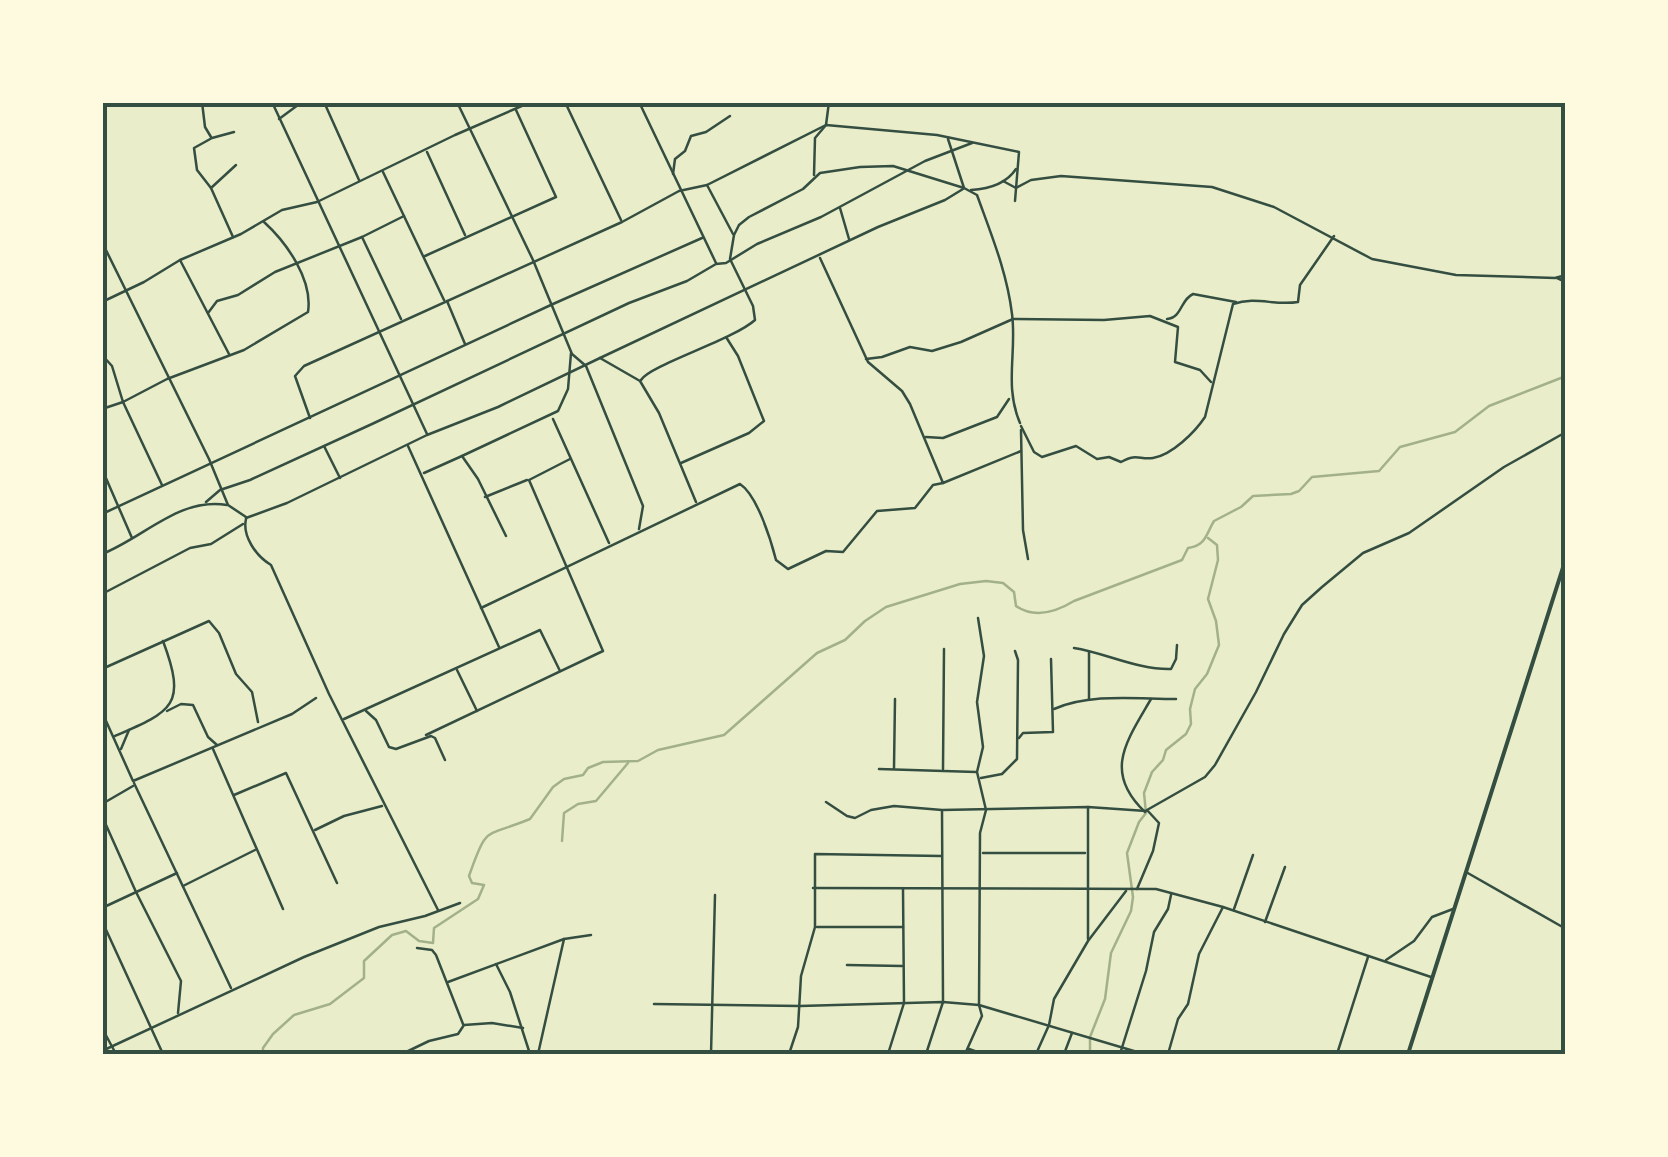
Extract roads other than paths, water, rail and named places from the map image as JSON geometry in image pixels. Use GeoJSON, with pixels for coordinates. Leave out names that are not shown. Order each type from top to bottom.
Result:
{"type":"FeatureCollection","features":[{"type":"Feature","properties":{"kind":"main road"},"geometry":{"type":"LineString","coordinates":[[1408,1054],[1566,558]]}},
{"type":"Feature","properties":{"kind":"street"},"geometry":{"type":"LineString","coordinates":[[202,102],[205,127],[212,138]]}},
{"type":"Feature","properties":{"kind":"street"},"geometry":{"type":"LineString","coordinates":[[272,102],[428,435]]}},
{"type":"Feature","properties":{"kind":"street"},"geometry":{"type":"LineString","coordinates":[[279,119],[302,102]]}},
{"type":"Feature","properties":{"kind":"street"},"geometry":{"type":"LineString","coordinates":[[324,102],[360,181]]}},
{"type":"Feature","properties":{"kind":"street"},"geometry":{"type":"LineString","coordinates":[[456,102],[533,260],[571,351],[586,366],[642,506],[639,530]]}},
{"type":"Feature","properties":{"kind":"street"},"geometry":{"type":"LineString","coordinates":[[102,302],[282,210],[317,202],[531,102]]}},
{"type":"Feature","properties":{"kind":"street"},"geometry":{"type":"LineString","coordinates":[[565,102],[622,222]]}},
{"type":"Feature","properties":{"kind":"street"},"geometry":{"type":"LineString","coordinates":[[814,177],[815,138],[826,125],[829,102]]}},
{"type":"Feature","properties":{"kind":"street"},"geometry":{"type":"LineString","coordinates":[[640,104],[716,264]]}},
{"type":"Feature","properties":{"kind":"street"},"geometry":{"type":"LineString","coordinates":[[425,256],[556,197],[515,109]]}},
{"type":"Feature","properties":{"kind":"street"},"geometry":{"type":"LineString","coordinates":[[673,176],[675,159],[686,152],[691,136],[706,132],[730,116]]}},
{"type":"Feature","properties":{"kind":"street"},"geometry":{"type":"LineString","coordinates":[[310,418],[296,371],[622,222],[679,192],[707,185],[826,125],[947,138],[1019,152],[1015,200]]}},
{"type":"Feature","properties":{"kind":"street"},"geometry":{"type":"LineString","coordinates":[[233,238],[192,152],[195,145],[234,132]]}},
{"type":"Feature","properties":{"kind":"street"},"geometry":{"type":"LineString","coordinates":[[947,138],[964,188]]}},
{"type":"Feature","properties":{"kind":"street"},"geometry":{"type":"LineString","coordinates":[[102,554],[133,539],[160,518],[186,512],[220,490],[250,480],[564,332],[687,281],[925,161],[973,143]]}},
{"type":"Feature","properties":{"kind":"street"},"geometry":{"type":"LineString","coordinates":[[426,150],[466,237]]}},
{"type":"Feature","properties":{"kind":"street"},"geometry":{"type":"LineString","coordinates":[[211,188],[236,164]]}},
{"type":"Feature","properties":{"kind":"street"},"geometry":{"type":"LineString","coordinates":[[640,381],[648,370],[670,365],[755,320],[753,306],[730,259],[734,234],[749,216],[803,188],[820,173],[860,166],[894,166],[972,190],[1010,179],[1016,168]]}},
{"type":"Feature","properties":{"kind":"street"},"geometry":{"type":"LineString","coordinates":[[383,170],[466,346]]}},
{"type":"Feature","properties":{"kind":"street"},"geometry":{"type":"LineString","coordinates":[[1016,188],[1031,180],[1061,176],[1212,187],[1274,207],[1372,259],[1389,264],[1408,264],[1456,275],[1566,275]]}},
{"type":"Feature","properties":{"kind":"street"},"geometry":{"type":"LineString","coordinates":[[1003,181],[1016,188]]}},
{"type":"Feature","properties":{"kind":"street"},"geometry":{"type":"LineString","coordinates":[[707,185],[734,234]]}},
{"type":"Feature","properties":{"kind":"street"},"geometry":{"type":"LineString","coordinates":[[102,594],[190,548],[211,544],[246,518],[288,503],[428,435],[498,407],[743,289],[946,200],[964,188]]}},
{"type":"Feature","properties":{"kind":"street"},"geometry":{"type":"LineString","coordinates":[[924,437],[943,438],[998,417],[1011,393],[1013,318],[996,243],[972,190]]}},
{"type":"Feature","properties":{"kind":"street"},"geometry":{"type":"LineString","coordinates":[[840,207],[850,240]]}},
{"type":"Feature","properties":{"kind":"street"},"geometry":{"type":"LineString","coordinates":[[208,313],[217,301],[238,295],[275,272],[404,216]]}},
{"type":"Feature","properties":{"kind":"street"},"geometry":{"type":"LineString","coordinates":[[102,409],[265,339],[308,312],[306,288],[296,263],[282,240],[262,221]]}},
{"type":"Feature","properties":{"kind":"street"},"geometry":{"type":"LineString","coordinates":[[996,243],[1000,235]]}},
{"type":"Feature","properties":{"kind":"street"},"geometry":{"type":"LineString","coordinates":[[362,236],[402,321]]}},
{"type":"Feature","properties":{"kind":"street"},"geometry":{"type":"LineString","coordinates":[[1161,319],[1172,319],[1187,296],[1193,294],[1236,302],[1262,300],[1280,306],[1298,302],[1300,284],[1334,236]]}},
{"type":"Feature","properties":{"kind":"street"},"geometry":{"type":"LineString","coordinates":[[102,514],[702,238]]}},
{"type":"Feature","properties":{"kind":"street"},"geometry":{"type":"LineString","coordinates":[[103,243],[220,490],[228,505],[246,518]]}},
{"type":"Feature","properties":{"kind":"street"},"geometry":{"type":"LineString","coordinates":[[820,256],[866,359],[902,391],[944,483]]}},
{"type":"Feature","properties":{"kind":"street"},"geometry":{"type":"LineString","coordinates":[[180,260],[229,355]]}},
{"type":"Feature","properties":{"kind":"street"},"geometry":{"type":"LineString","coordinates":[[1556,278],[1566,282]]}},
{"type":"Feature","properties":{"kind":"street"},"geometry":{"type":"LineString","coordinates":[[1011,393],[1021,426],[1034,452],[1042,457],[1076,446],[1097,458],[1121,462],[1131,456],[1154,458],[1196,432],[1205,417],[1230,309],[1236,302]]}},
{"type":"Feature","properties":{"kind":"street"},"geometry":{"type":"LineString","coordinates":[[866,359],[910,347],[932,351],[1013,318],[1150,316],[1178,328],[1175,362],[1200,370],[1212,384]]}},
{"type":"Feature","properties":{"kind":"street"},"geometry":{"type":"LineString","coordinates":[[680,463],[749,434],[764,421],[738,356],[726,337]]}},
{"type":"Feature","properties":{"kind":"street"},"geometry":{"type":"LineString","coordinates":[[423,474],[552,417],[563,403],[571,351]]}},
{"type":"Feature","properties":{"kind":"street"},"geometry":{"type":"LineString","coordinates":[[102,355],[112,366],[124,402],[163,486]]}},
{"type":"Feature","properties":{"kind":"street"},"geometry":{"type":"LineString","coordinates":[[600,358],[640,381],[659,413],[696,504]]}},
{"type":"Feature","properties":{"kind":"street"},"geometry":{"type":"LineString","coordinates":[[552,417],[610,545]]}},
{"type":"Feature","properties":{"kind":"street"},"geometry":{"type":"LineString","coordinates":[[1021,426],[1028,559]]}},
{"type":"Feature","properties":{"kind":"street"},"geometry":{"type":"LineString","coordinates":[[826,802],[856,818],[880,808],[1088,807],[1146,811],[1205,777],[1215,765],[1302,605],[1363,553],[1409,533],[1504,467],[1566,432]]}},
{"type":"Feature","properties":{"kind":"street"},"geometry":{"type":"LineString","coordinates":[[324,444],[340,478]]}},
{"type":"Feature","properties":{"kind":"street"},"geometry":{"type":"LineString","coordinates":[[408,446],[500,648]]}},
{"type":"Feature","properties":{"kind":"street"},"geometry":{"type":"LineString","coordinates":[[481,608],[639,530],[742,485],[748,489],[770,534],[776,560],[788,569],[826,551],[843,552],[877,511],[915,508],[933,485],[1022,451]]}},
{"type":"Feature","properties":{"kind":"street"},"geometry":{"type":"LineString","coordinates":[[462,456],[506,536]]}},
{"type":"Feature","properties":{"kind":"street"},"geometry":{"type":"LineString","coordinates":[[485,497],[570,459]]}},
{"type":"Feature","properties":{"kind":"street"},"geometry":{"type":"LineString","coordinates":[[102,470],[133,539]]}},
{"type":"Feature","properties":{"kind":"street"},"geometry":{"type":"LineString","coordinates":[[366,710],[392,749],[603,650],[529,480]]}},
{"type":"Feature","properties":{"kind":"street"},"geometry":{"type":"LineString","coordinates":[[206,502],[228,505]]}},
{"type":"Feature","properties":{"kind":"street"},"geometry":{"type":"LineString","coordinates":[[243,523],[254,553],[270,565],[418,878],[438,910]]}},
{"type":"Feature","properties":{"kind":"street"},"geometry":{"type":"LineString","coordinates":[[978,618],[984,656],[978,702],[984,747],[977,772],[986,810],[980,833],[982,1016],[966,1052],[983,1054]]}},
{"type":"Feature","properties":{"kind":"street"},"geometry":{"type":"LineString","coordinates":[[102,669],[204,622],[213,622],[236,674],[252,692],[259,726]]}},
{"type":"Feature","properties":{"kind":"street"},"geometry":{"type":"LineString","coordinates":[[344,720],[541,630],[560,672]]}},
{"type":"Feature","properties":{"kind":"street"},"geometry":{"type":"LineString","coordinates":[[162,714],[176,688],[176,675],[163,641]]}},
{"type":"Feature","properties":{"kind":"street"},"geometry":{"type":"LineString","coordinates":[[1074,648],[1154,670],[1170,669],[1177,645]]}},
{"type":"Feature","properties":{"kind":"street"},"geometry":{"type":"LineString","coordinates":[[943,769],[944,648]]}},
{"type":"Feature","properties":{"kind":"street"},"geometry":{"type":"LineString","coordinates":[[1089,650],[1089,700]]}},
{"type":"Feature","properties":{"kind":"street"},"geometry":{"type":"LineString","coordinates":[[980,779],[1002,774],[1014,765],[1018,740],[1016,651]]}},
{"type":"Feature","properties":{"kind":"street"},"geometry":{"type":"LineString","coordinates":[[1018,740],[1023,733],[1052,733],[1051,658]]}},
{"type":"Feature","properties":{"kind":"street"},"geometry":{"type":"LineString","coordinates":[[456,669],[477,711]]}},
{"type":"Feature","properties":{"kind":"street"},"geometry":{"type":"LineString","coordinates":[[102,804],[134,783],[292,714],[316,698]]}},
{"type":"Feature","properties":{"kind":"street"},"geometry":{"type":"LineString","coordinates":[[894,769],[895,699]]}},
{"type":"Feature","properties":{"kind":"street"},"geometry":{"type":"LineString","coordinates":[[1137,890],[1153,851],[1159,823],[1126,790],[1120,772],[1129,741],[1151,699]]}},
{"type":"Feature","properties":{"kind":"street"},"geometry":{"type":"LineString","coordinates":[[1054,709],[1089,700],[1176,699]]}},
{"type":"Feature","properties":{"kind":"street"},"geometry":{"type":"LineString","coordinates":[[114,736],[182,704],[193,705],[284,909]]}},
{"type":"Feature","properties":{"kind":"street"},"geometry":{"type":"LineString","coordinates":[[102,712],[232,989]]}},
{"type":"Feature","properties":{"kind":"street"},"geometry":{"type":"LineString","coordinates":[[120,751],[129,730]]}},
{"type":"Feature","properties":{"kind":"street"},"geometry":{"type":"LineString","coordinates":[[426,735],[436,738],[446,760]]}},
{"type":"Feature","properties":{"kind":"street"},"geometry":{"type":"LineString","coordinates":[[879,769],[977,772]]}},
{"type":"Feature","properties":{"kind":"street"},"geometry":{"type":"LineString","coordinates":[[234,795],[286,773],[337,883]]}},
{"type":"Feature","properties":{"kind":"street"},"geometry":{"type":"LineString","coordinates":[[314,831],[344,816],[385,805]]}},
{"type":"Feature","properties":{"kind":"street"},"geometry":{"type":"LineString","coordinates":[[1088,807],[1088,941]]}},
{"type":"Feature","properties":{"kind":"street"},"geometry":{"type":"LineString","coordinates":[[926,1054],[943,1002],[942,810]]}},
{"type":"Feature","properties":{"kind":"street"},"geometry":{"type":"LineString","coordinates":[[102,816],[181,981],[178,1014]]}},
{"type":"Feature","properties":{"kind":"street"},"geometry":{"type":"LineString","coordinates":[[183,886],[256,849]]}},
{"type":"Feature","properties":{"kind":"street"},"geometry":{"type":"LineString","coordinates":[[982,853],[1088,853]]}},
{"type":"Feature","properties":{"kind":"street"},"geometry":{"type":"LineString","coordinates":[[789,1054],[798,1028],[802,976],[816,926],[815,854],[941,856]]}},
{"type":"Feature","properties":{"kind":"street"},"geometry":{"type":"LineString","coordinates":[[1234,910],[1253,855]]}},
{"type":"Feature","properties":{"kind":"street"},"geometry":{"type":"LineString","coordinates":[[1265,923],[1285,867]]}},
{"type":"Feature","properties":{"kind":"street"},"geometry":{"type":"LineString","coordinates":[[1465,871],[1566,929]]}},
{"type":"Feature","properties":{"kind":"street"},"geometry":{"type":"LineString","coordinates":[[102,908],[177,873]]}},
{"type":"Feature","properties":{"kind":"street"},"geometry":{"type":"LineString","coordinates":[[813,888],[1088,888],[1172,893],[1234,910],[1432,978]]}},
{"type":"Feature","properties":{"kind":"street"},"geometry":{"type":"LineString","coordinates":[[888,1054],[904,1003],[903,889]]}},
{"type":"Feature","properties":{"kind":"street"},"geometry":{"type":"LineString","coordinates":[[1036,1054],[1049,1025],[1054,999],[1088,941],[1126,890]]}},
{"type":"Feature","properties":{"kind":"street"},"geometry":{"type":"LineString","coordinates":[[1120,1054],[1154,932],[1168,909],[1172,893]]}},
{"type":"Feature","properties":{"kind":"street"},"geometry":{"type":"LineString","coordinates":[[711,1054],[715,895]]}},
{"type":"Feature","properties":{"kind":"street"},"geometry":{"type":"LineString","coordinates":[[102,1051],[378,926],[460,903]]}},
{"type":"Feature","properties":{"kind":"street"},"geometry":{"type":"LineString","coordinates":[[1168,1054],[1178,1019],[1188,1004],[1199,954],[1223,907]]}},
{"type":"Feature","properties":{"kind":"street"},"geometry":{"type":"LineString","coordinates":[[1385,961],[1414,941],[1432,918],[1453,908]]}},
{"type":"Feature","properties":{"kind":"street"},"geometry":{"type":"LineString","coordinates":[[102,921],[162,1054]]}},
{"type":"Feature","properties":{"kind":"street"},"geometry":{"type":"LineString","coordinates":[[816,926],[903,927]]}},
{"type":"Feature","properties":{"kind":"street"},"geometry":{"type":"LineString","coordinates":[[448,982],[564,939],[591,934]]}},
{"type":"Feature","properties":{"kind":"street"},"geometry":{"type":"LineString","coordinates":[[538,1054],[564,939]]}},
{"type":"Feature","properties":{"kind":"street"},"geometry":{"type":"LineString","coordinates":[[416,948],[432,950],[436,955],[464,1025]]}},
{"type":"Feature","properties":{"kind":"street"},"geometry":{"type":"LineString","coordinates":[[1337,1054],[1369,956]]}},
{"type":"Feature","properties":{"kind":"street"},"geometry":{"type":"LineString","coordinates":[[496,964],[530,1054],[515,1054]]}},
{"type":"Feature","properties":{"kind":"street"},"geometry":{"type":"LineString","coordinates":[[846,964],[903,966]]}},
{"type":"Feature","properties":{"kind":"street"},"geometry":{"type":"LineString","coordinates":[[654,1004],[979,1005],[1144,1054]]}},
{"type":"Feature","properties":{"kind":"street"},"geometry":{"type":"LineString","coordinates":[[464,1025],[492,1023],[523,1028]]}},
{"type":"Feature","properties":{"kind":"street"},"geometry":{"type":"LineString","coordinates":[[402,1054],[458,1034],[464,1025]]}},
{"type":"Feature","properties":{"kind":"street"},"geometry":{"type":"LineString","coordinates":[[102,1028],[116,1054]]}},
{"type":"Feature","properties":{"kind":"street"},"geometry":{"type":"LineString","coordinates":[[1064,1054],[1072,1032]]}},
{"type":"Feature","properties":{"kind":"waterway"},"geometry":{"type":"LineString","coordinates":[[263,1054],[273,1034],[294,1015],[330,1004],[364,978],[364,961],[392,935],[406,931],[419,941],[433,943],[434,928],[478,899],[484,885],[472,883],[469,876],[484,840],[530,819],[553,787],[564,779],[583,775],[588,768],[603,762],[638,761],[658,750],[724,735],[817,653],[845,640],[886,607],[960,584],[986,581],[1003,583],[1014,592],[1016,606],[1023,610],[1053,611],[1182,560],[1188,548],[1202,542],[1214,521],[1253,496],[1291,494],[1312,477],[1379,471],[1400,447],[1455,432],[1489,406],[1566,376]]}},
{"type":"Feature","properties":{"kind":"waterway"},"geometry":{"type":"LineString","coordinates":[[1090,1054],[1090,1037],[1105,999],[1111,953],[1131,911],[1127,853],[1146,813],[1144,793],[1166,750],[1186,734],[1195,689],[1207,674],[1219,645],[1208,599],[1218,560],[1217,545],[1208,538]]}},
{"type":"Feature","properties":{"kind":"waterway"},"geometry":{"type":"LineString","coordinates":[[562,841],[564,813],[578,804],[596,801],[628,763]]}}]}
